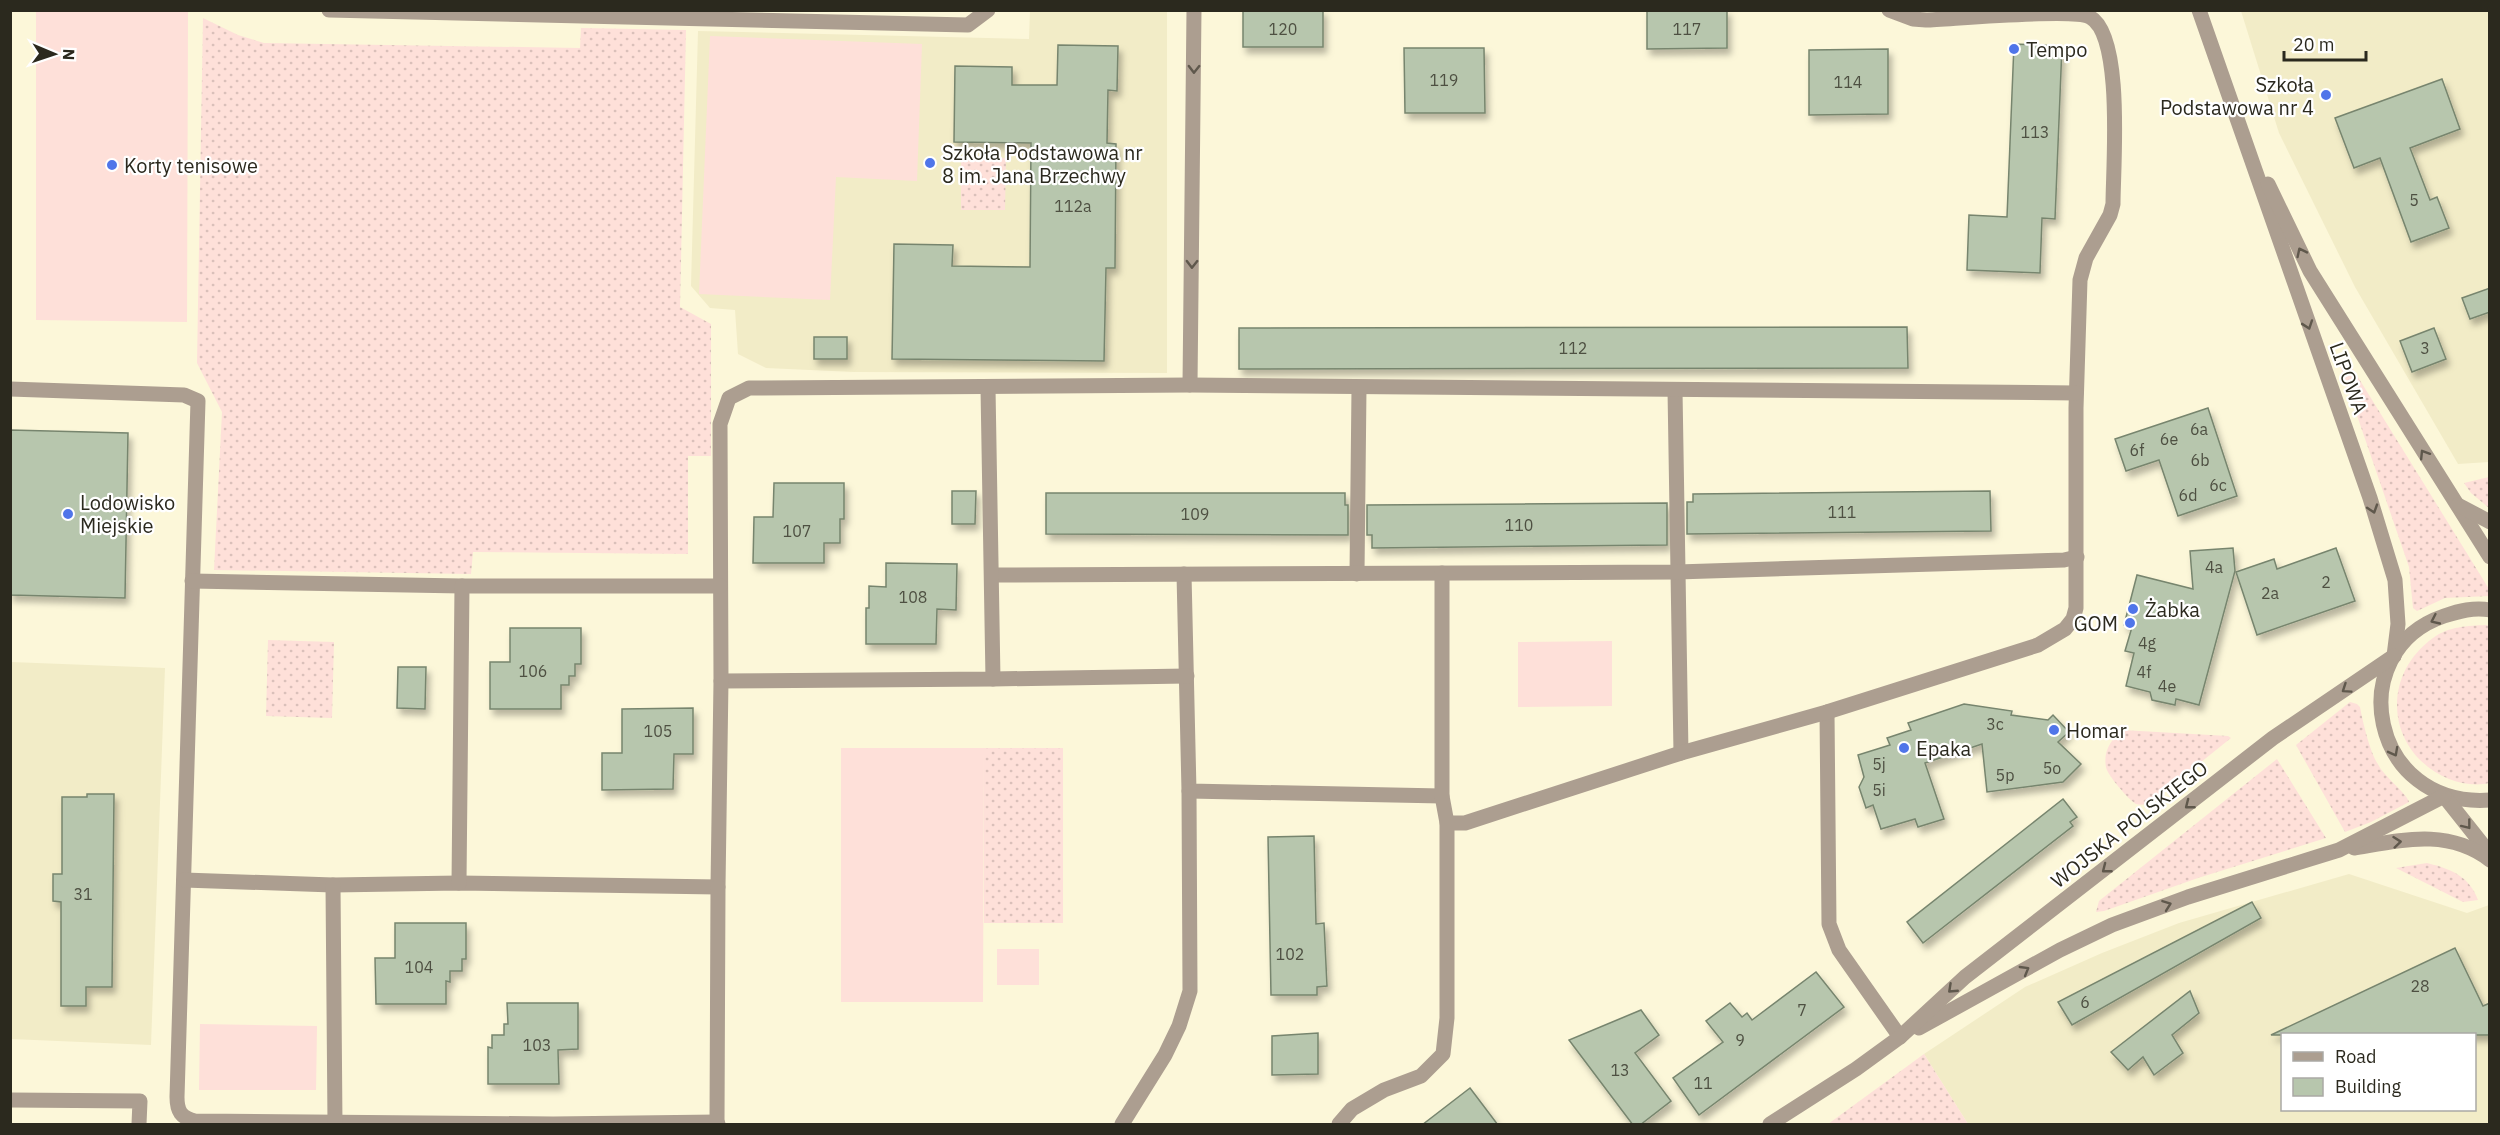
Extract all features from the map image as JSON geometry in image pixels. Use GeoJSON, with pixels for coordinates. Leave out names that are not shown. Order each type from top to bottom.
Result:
{"type":"FeatureCollection","features":[{"type":"Feature","properties":{"kind":"street"},"geometry":{"type":"LineString","coordinates":[[328,10],[968,25],[988,10]]}},
{"type":"Feature","properties":{"kind":"street"},"geometry":{"type":"LineString","coordinates":[[1190,385],[1194,10]]}},
{"type":"Feature","properties":{"kind":"street"},"geometry":{"type":"LineString","coordinates":[[1447,823],[1465,823],[1681,753],[1827,712],[2038,645],[2056,636],[2073,619],[2077,589],[2076,393],[2080,280],[2086,258],[2110,215],[2113,204],[2115,91],[2104,33],[2090,17],[2067,13],[1926,20],[1890,10]]}},
{"type":"Feature","properties":{"kind":"street","name":"LIPOWA"},"geometry":{"type":"LineString","coordinates":[[2199,10],[2370,498],[2392,570],[2398,624],[2394,656]]}},
{"type":"Feature","properties":{"kind":"street","name":"LIPOWA"},"geometry":{"type":"LineString","coordinates":[[2237,119],[2310,271],[2490,557]]}},
{"type":"Feature","properties":{"kind":"street"},"geometry":{"type":"LineString","coordinates":[[10,389],[184,395],[198,401],[178,1111],[187,1119],[195,1121],[335,1124],[718,1123],[720,424],[729,398],[749,388],[1190,385],[2076,393]]}},
{"type":"Feature","properties":{"kind":"street"},"geometry":{"type":"LineString","coordinates":[[988,388],[993,679]]}},
{"type":"Feature","properties":{"kind":"street"},"geometry":{"type":"LineString","coordinates":[[1357,574],[1359,388]]}},
{"type":"Feature","properties":{"kind":"street"},"geometry":{"type":"LineString","coordinates":[[1675,390],[1681,753]]}},
{"type":"Feature","properties":{"kind":"street"},"geometry":{"type":"LineString","coordinates":[[2456,503],[2490,522]]}},
{"type":"Feature","properties":{"kind":"street"},"geometry":{"type":"LineString","coordinates":[[992,575],[1677,572],[2064,560],[2077,557]]}},
{"type":"Feature","properties":{"kind":"street"},"geometry":{"type":"LineString","coordinates":[[1339,1125],[1352,1109],[1376,1095],[1421,1076],[1443,1054],[1448,1018],[1447,823],[1442,796],[1442,573]]}},
{"type":"Feature","properties":{"kind":"street"},"geometry":{"type":"LineString","coordinates":[[1122,1125],[1165,1055],[1179,1026],[1190,992],[1190,791],[1184,574]]}},
{"type":"Feature","properties":{"kind":"street"},"geometry":{"type":"LineString","coordinates":[[192,581],[462,586],[720,586]]}},
{"type":"Feature","properties":{"kind":"street"},"geometry":{"type":"LineString","coordinates":[[459,882],[462,586]]}},
{"type":"Feature","properties":{"kind":"street"},"geometry":{"type":"LineString","coordinates":[[2490,610],[2459,610],[2433,619],[2411,635],[2394,656],[2383,682],[2380,710],[2386,738],[2399,763],[2419,783],[2444,796],[2471,801],[2490,800]]}},
{"type":"Feature","properties":{"kind":"street","name":"WOJSKA POLSKIEGO"},"geometry":{"type":"LineString","coordinates":[[1770,1125],[1856,1069],[1900,1037],[1965,977],[2264,746],[2394,656]]}},
{"type":"Feature","properties":{"kind":"street"},"geometry":{"type":"LineString","coordinates":[[721,681],[1187,676]]}},
{"type":"Feature","properties":{"kind":"street"},"geometry":{"type":"LineString","coordinates":[[1827,712],[1829,924],[1839,950],[1900,1037]]}},
{"type":"Feature","properties":{"kind":"street"},"geometry":{"type":"LineString","coordinates":[[1190,791],[1442,796]]}},
{"type":"Feature","properties":{"kind":"street"},"geometry":{"type":"LineString","coordinates":[[2444,796],[2490,854]]}},
{"type":"Feature","properties":{"kind":"street","name":"WOJSKA POLSKIEGO"},"geometry":{"type":"LineString","coordinates":[[1900,1037],[2060,950],[2112,925],[2188,897],[2339,850],[2444,796]]}},
{"type":"Feature","properties":{"kind":"street"},"geometry":{"type":"LineString","coordinates":[[2339,850],[2385,843],[2443,839],[2455,841],[2490,860]]}},
{"type":"Feature","properties":{"kind":"street"},"geometry":{"type":"LineString","coordinates":[[184,880],[333,885],[459,882],[718,887]]}},
{"type":"Feature","properties":{"kind":"street"},"geometry":{"type":"LineString","coordinates":[[333,885],[335,1124]]}},
{"type":"Feature","properties":{"kind":"street"},"geometry":{"type":"LineString","coordinates":[[10,1100],[140,1101],[140,1125]]}},
{"type":"Feature","properties":{"kind":"shaded area","name":"Korty tenisowe"},"geometry":{"type":"Polygon","coordinates":[[[36,11],[188,11],[187,322],[36,320],[36,11]]]}},
{"type":"Feature","properties":{"kind":"shaded area","name":"Szkoła Podstawowa nr 8 im. Jana Brzechwy"},"geometry":{"type":"Polygon","coordinates":[[[1030,11],[1167,11],[1167,373],[854,372],[766,368],[738,354],[735,310],[710,308],[691,286],[698,31],[1029,39],[1030,11]]]}},
{"type":"Feature","properties":{"kind":"shaded area"},"geometry":{"type":"Polygon","coordinates":[[[2241,11],[2489,11],[2489,462],[2458,464],[2355,287],[2279,133],[2241,11]]]}},
{"type":"Feature","properties":{"kind":"shaded area"},"geometry":{"type":"Polygon","coordinates":[[[203,18],[238,35],[264,43],[580,48],[581,28],[686,30],[680,307],[711,324],[711,456],[688,456],[688,554],[473,552],[471,574],[214,570],[222,412],[197,363],[203,18]]]}},
{"type":"Feature","properties":{"kind":"shaded area"},"geometry":{"type":"Polygon","coordinates":[[[710,36],[922,44],[917,181],[836,177],[830,300],[699,294],[710,36]]]}},
{"type":"Feature","properties":{"kind":"shaded area"},"geometry":{"type":"Polygon","coordinates":[[[1006,158],[1005,210],[961,210],[961,159],[1006,158]]]}},
{"type":"Feature","properties":{"kind":"shaded area"},"geometry":{"type":"Polygon","coordinates":[[[2348,361],[2489,589],[2489,596],[2445,598],[2417,611],[2413,608],[2409,567],[2339,363],[2348,361]]]}},
{"type":"Feature","properties":{"kind":"shaded area"},"geometry":{"type":"Polygon","coordinates":[[[2490,477],[2489,508],[2471,493],[2464,483],[2490,477]]]}},
{"type":"Feature","properties":{"kind":"shaded area"},"geometry":{"type":"Polygon","coordinates":[[[2490,626],[2489,783],[2469,784],[2449,779],[2428,767],[2413,751],[2402,733],[2398,713],[2398,693],[2404,673],[2416,654],[2433,638],[2452,629],[2490,626]]]}},
{"type":"Feature","properties":{"kind":"shaded area"},"geometry":{"type":"Polygon","coordinates":[[[268,640],[334,642],[332,718],[266,716],[268,640]]]}},
{"type":"Feature","properties":{"kind":"shaded area"},"geometry":{"type":"Polygon","coordinates":[[[1612,641],[1612,706],[1518,707],[1518,642],[1612,641]]]}},
{"type":"Feature","properties":{"kind":"shaded area"},"geometry":{"type":"Polygon","coordinates":[[[11,662],[165,668],[151,1045],[11,1039],[11,662]]]}},
{"type":"Feature","properties":{"kind":"shaded area"},"geometry":{"type":"Polygon","coordinates":[[[2350,702],[2360,707],[2370,746],[2379,766],[2409,802],[2371,822],[2345,832],[2296,745],[2350,702]]]}},
{"type":"Feature","properties":{"kind":"shaded area"},"geometry":{"type":"Polygon","coordinates":[[[2122,730],[2231,738],[2150,803],[2139,805],[2124,793],[2110,776],[2106,767],[2105,761],[2109,746],[2122,730]]]}},
{"type":"Feature","properties":{"kind":"shaded area"},"geometry":{"type":"Polygon","coordinates":[[[841,748],[984,748],[983,1002],[841,1002],[841,748]]]}},
{"type":"Feature","properties":{"kind":"shaded area"},"geometry":{"type":"Polygon","coordinates":[[[984,748],[1063,748],[1063,923],[984,923],[984,748]]]}},
{"type":"Feature","properties":{"kind":"shaded area"},"geometry":{"type":"Polygon","coordinates":[[[2277,759],[2326,838],[2096,912],[2099,901],[2277,759]]]}},
{"type":"Feature","properties":{"kind":"shaded area"},"geometry":{"type":"Polygon","coordinates":[[[2427,863],[2444,868],[2464,879],[2478,900],[2463,902],[2396,868],[2427,863]]]}},
{"type":"Feature","properties":{"kind":"shaded area"},"geometry":{"type":"Polygon","coordinates":[[[2349,874],[2467,913],[2489,905],[2489,1124],[1968,1124],[1924,1054],[2025,987],[2102,953],[2179,923],[2349,874]]]}},
{"type":"Feature","properties":{"kind":"shaded area"},"geometry":{"type":"Polygon","coordinates":[[[997,949],[1039,949],[1039,985],[997,985],[997,949]]]}},
{"type":"Feature","properties":{"kind":"shaded area"},"geometry":{"type":"Polygon","coordinates":[[[200,1024],[317,1026],[316,1090],[199,1090],[200,1024]]]}},
{"type":"Feature","properties":{"kind":"shaded area"},"geometry":{"type":"Polygon","coordinates":[[[1924,1054],[1968,1124],[1828,1124],[1924,1054]]]}},
{"type":"Feature","properties":{"kind":"building"},"geometry":{"type":"Polygon","coordinates":[[[1243,10],[1323,10],[1323,47],[1243,47],[1243,10]]]}},
{"type":"Feature","properties":{"kind":"building"},"geometry":{"type":"Polygon","coordinates":[[[1647,10],[1727,10],[1727,48],[1647,49],[1647,10]]]}},
{"type":"Feature","properties":{"kind":"building"},"geometry":{"type":"Polygon","coordinates":[[[2014,44],[2062,46],[2055,219],[2042,218],[2040,273],[1967,270],[1969,215],[2007,217],[2014,44]]]}},
{"type":"Feature","properties":{"kind":"building"},"geometry":{"type":"Polygon","coordinates":[[[1058,45],[1118,46],[1117,91],[1108,90],[1107,143],[1116,144],[1115,268],[1106,268],[1104,361],[892,359],[894,244],[953,245],[952,266],[1030,267],[1031,143],[954,142],[955,66],[1012,67],[1012,85],[1057,85],[1058,45]]]}},
{"type":"Feature","properties":{"kind":"building"},"geometry":{"type":"Polygon","coordinates":[[[1404,48],[1484,48],[1485,113],[1405,113],[1404,48]]]}},
{"type":"Feature","properties":{"kind":"building"},"geometry":{"type":"Polygon","coordinates":[[[1888,49],[1888,114],[1809,115],[1809,50],[1888,49]]]}},
{"type":"Feature","properties":{"kind":"building"},"geometry":{"type":"Polygon","coordinates":[[[2442,79],[2460,129],[2410,148],[2430,200],[2437,197],[2449,228],[2411,242],[2380,158],[2354,168],[2335,118],[2442,79]]]}},
{"type":"Feature","properties":{"kind":"building"},"geometry":{"type":"Polygon","coordinates":[[[2490,288],[2490,312],[2470,319],[2462,298],[2490,288]]]}},
{"type":"Feature","properties":{"kind":"building"},"geometry":{"type":"Polygon","coordinates":[[[1907,327],[1908,368],[1239,369],[1239,328],[1907,327]]]}},
{"type":"Feature","properties":{"kind":"building"},"geometry":{"type":"Polygon","coordinates":[[[2434,328],[2446,359],[2412,372],[2400,341],[2434,328]]]}},
{"type":"Feature","properties":{"kind":"building"},"geometry":{"type":"Polygon","coordinates":[[[814,337],[847,337],[847,359],[814,359],[814,337]]]}},
{"type":"Feature","properties":{"kind":"building"},"geometry":{"type":"Polygon","coordinates":[[[2208,408],[2237,496],[2178,516],[2159,460],[2126,471],[2115,439],[2208,408]]]}},
{"type":"Feature","properties":{"kind":"building","name":"Lodowisko Miejskie"},"geometry":{"type":"Polygon","coordinates":[[[10,430],[128,433],[125,598],[10,595],[10,430]]]}},
{"type":"Feature","properties":{"kind":"building"},"geometry":{"type":"Polygon","coordinates":[[[774,483],[844,483],[844,519],[840,519],[840,543],[824,543],[824,563],[753,563],[754,517],[773,517],[774,483]]]}},
{"type":"Feature","properties":{"kind":"building"},"geometry":{"type":"Polygon","coordinates":[[[952,491],[976,491],[975,524],[952,524],[952,491]]]}},
{"type":"Feature","properties":{"kind":"building"},"geometry":{"type":"Polygon","coordinates":[[[1990,491],[1991,531],[1687,534],[1687,502],[1693,502],[1693,494],[1990,491]]]}},
{"type":"Feature","properties":{"kind":"building"},"geometry":{"type":"Polygon","coordinates":[[[1046,493],[1345,493],[1345,505],[1348,505],[1348,535],[1046,534],[1046,493]]]}},
{"type":"Feature","properties":{"kind":"building"},"geometry":{"type":"Polygon","coordinates":[[[1667,503],[1667,545],[1372,548],[1372,535],[1367,535],[1367,505],[1667,503]]]}},
{"type":"Feature","properties":{"kind":"building"},"geometry":{"type":"Polygon","coordinates":[[[2233,548],[2235,571],[2199,705],[2176,699],[2175,705],[2152,700],[2150,692],[2126,686],[2134,653],[2125,651],[2132,627],[2124,625],[2137,575],[2193,589],[2190,551],[2233,548]]]}},
{"type":"Feature","properties":{"kind":"building"},"geometry":{"type":"Polygon","coordinates":[[[2336,548],[2355,601],[2257,635],[2236,572],[2274,559],[2277,569],[2336,548]]]}},
{"type":"Feature","properties":{"kind":"building"},"geometry":{"type":"Polygon","coordinates":[[[886,563],[957,564],[956,610],[937,609],[936,644],[866,644],[866,608],[869,608],[869,586],[886,587],[886,563]]]}},
{"type":"Feature","properties":{"kind":"building"},"geometry":{"type":"Polygon","coordinates":[[[510,628],[581,628],[581,664],[575,664],[575,676],[569,676],[569,685],[561,685],[561,709],[490,709],[490,662],[510,662],[510,628]]]}},
{"type":"Feature","properties":{"kind":"building"},"geometry":{"type":"Polygon","coordinates":[[[398,667],[426,667],[425,709],[397,708],[398,667]]]}},
{"type":"Feature","properties":{"kind":"building"},"geometry":{"type":"Polygon","coordinates":[[[1964,704],[2012,711],[2011,715],[2048,720],[2053,715],[2069,732],[2058,742],[2081,764],[2063,782],[1987,792],[1982,744],[1925,763],[1944,819],[1918,827],[1915,819],[1881,829],[1873,805],[1866,808],[1859,787],[1864,777],[1858,755],[1890,745],[1887,738],[1911,730],[1908,723],[1964,704]]]}},
{"type":"Feature","properties":{"kind":"building"},"geometry":{"type":"Polygon","coordinates":[[[693,708],[693,754],[674,754],[673,789],[602,790],[602,753],[622,753],[622,709],[693,708]]]}},
{"type":"Feature","properties":{"kind":"building"},"geometry":{"type":"Polygon","coordinates":[[[87,794],[114,794],[112,987],[86,987],[86,1006],[61,1006],[61,902],[53,901],[53,874],[62,874],[62,797],[87,797],[87,794]]]}},
{"type":"Feature","properties":{"kind":"building"},"geometry":{"type":"Polygon","coordinates":[[[2063,799],[2077,817],[2070,822],[2073,826],[1923,943],[1907,922],[2063,799]]]}},
{"type":"Feature","properties":{"kind":"building"},"geometry":{"type":"Polygon","coordinates":[[[1314,836],[1316,924],[1324,923],[1327,986],[1317,987],[1317,995],[1271,995],[1268,837],[1314,836]]]}},
{"type":"Feature","properties":{"kind":"building"},"geometry":{"type":"Polygon","coordinates":[[[2252,902],[2261,918],[2072,1025],[2058,1002],[2252,902]]]}},
{"type":"Feature","properties":{"kind":"building"},"geometry":{"type":"Polygon","coordinates":[[[395,923],[466,923],[466,959],[462,959],[462,971],[450,971],[450,982],[446,981],[446,1004],[376,1004],[375,958],[395,958],[395,923]]]}},
{"type":"Feature","properties":{"kind":"building"},"geometry":{"type":"Polygon","coordinates":[[[2455,948],[2483,1006],[2490,1003],[2490,1035],[2476,1035],[2476,1033],[2281,1033],[2281,1035],[2271,1035],[2455,948]]]}},
{"type":"Feature","properties":{"kind":"building"},"geometry":{"type":"Polygon","coordinates":[[[1816,972],[1844,1007],[1699,1115],[1673,1078],[1723,1042],[1706,1021],[1730,1003],[1742,1017],[1747,1013],[1752,1020],[1816,972]]]}},
{"type":"Feature","properties":{"kind":"building"},"geometry":{"type":"Polygon","coordinates":[[[2190,991],[2199,1013],[2172,1035],[2183,1053],[2154,1075],[2143,1057],[2128,1070],[2111,1052],[2190,991]]]}},
{"type":"Feature","properties":{"kind":"building"},"geometry":{"type":"Polygon","coordinates":[[[507,1003],[578,1003],[578,1049],[558,1050],[559,1084],[488,1084],[488,1047],[492,1048],[492,1035],[504,1035],[504,1024],[508,1024],[507,1003]]]}},
{"type":"Feature","properties":{"kind":"building"},"geometry":{"type":"Polygon","coordinates":[[[1641,1010],[1659,1035],[1635,1053],[1671,1101],[1640,1125],[1633,1125],[1569,1040],[1641,1010]]]}},
{"type":"Feature","properties":{"kind":"building"},"geometry":{"type":"Polygon","coordinates":[[[1318,1033],[1318,1074],[1272,1075],[1272,1036],[1318,1033]]]}},
{"type":"Feature","properties":{"kind":"building"},"geometry":{"type":"Polygon","coordinates":[[[1470,1088],[1498,1125],[1422,1125],[1470,1088]]]}},
{"type":"Feature","properties":{"kind":"place","name":"Tempo"},"geometry":{"type":"Point","coordinates":[2014,49]}},
{"type":"Feature","properties":{"kind":"place","name":"Szkoła Podstawowa nr 4"},"geometry":{"type":"Point","coordinates":[2326,95]}},
{"type":"Feature","properties":{"kind":"place","name":"Szkoła Podstawowa nr 8 im. Jana Brzechwy"},"geometry":{"type":"Point","coordinates":[930,163]}},
{"type":"Feature","properties":{"kind":"place","name":"Korty tenisowe"},"geometry":{"type":"Point","coordinates":[112,165]}},
{"type":"Feature","properties":{"kind":"place","name":"Lodowisko Miejskie"},"geometry":{"type":"Point","coordinates":[68,514]}},
{"type":"Feature","properties":{"kind":"place","name":"Żabka"},"geometry":{"type":"Point","coordinates":[2133,609]}},
{"type":"Feature","properties":{"kind":"place","name":"GOM"},"geometry":{"type":"Point","coordinates":[2130,623]}},
{"type":"Feature","properties":{"kind":"place","name":"Homar"},"geometry":{"type":"Point","coordinates":[2054,730]}},
{"type":"Feature","properties":{"kind":"place","name":"Epaka"},"geometry":{"type":"Point","coordinates":[1904,748]}}]}
